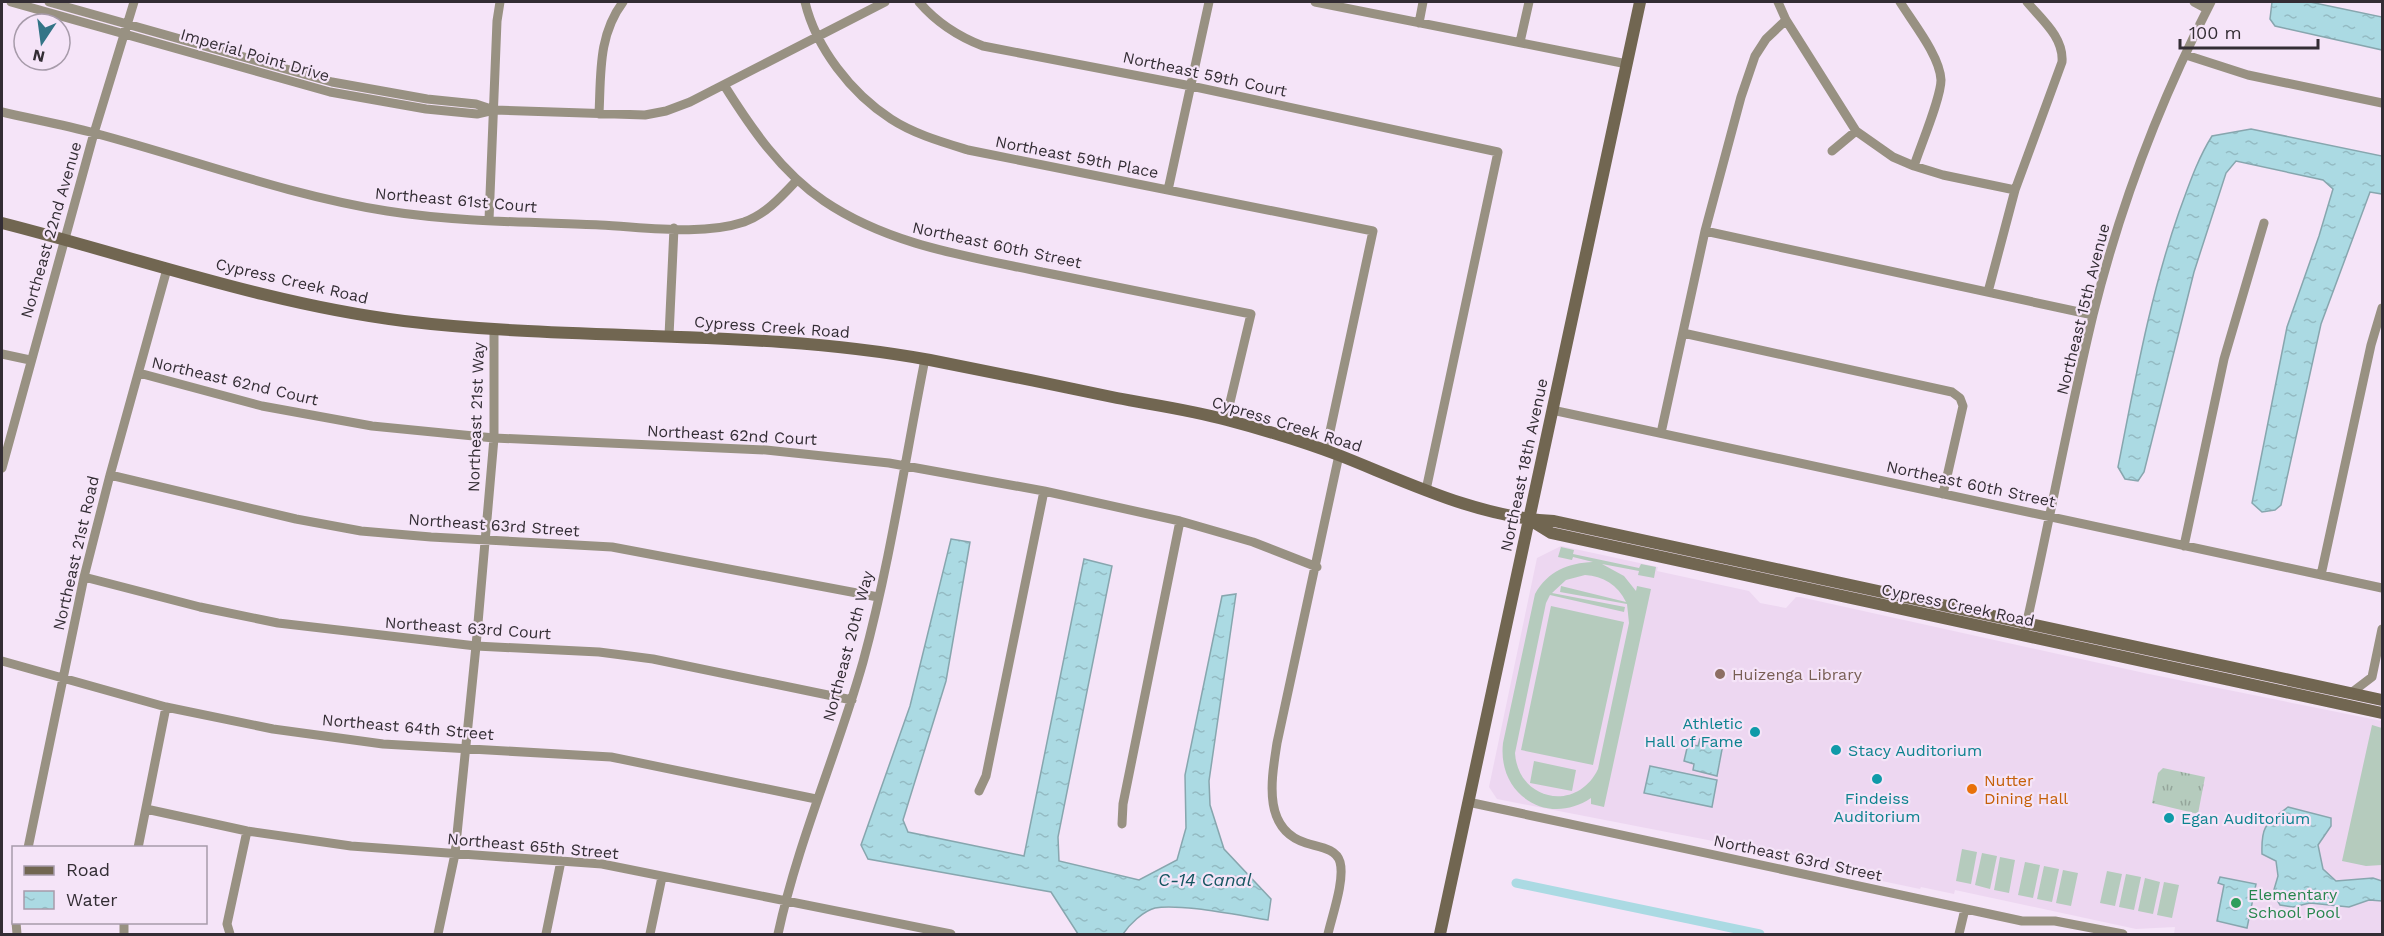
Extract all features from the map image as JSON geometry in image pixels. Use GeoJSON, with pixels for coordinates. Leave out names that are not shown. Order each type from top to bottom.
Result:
{"type":"FeatureCollection","features":[{"type":"Feature","properties":{"kind":"street","name":"Imperial Point Drive"},"geometry":{"type":"LineString","coordinates":[[11,2],[125,29],[312,82],[426,109],[477,114],[494,110],[645,115],[666,111],[724,85],[885,2]]}},
{"type":"Feature","properties":{"kind":"street","name":"Imperial Point Drive"},"geometry":{"type":"LineString","coordinates":[[50,2],[125,29]]}},
{"type":"Feature","properties":{"kind":"street","name":"Northeast 22nd Avenue"},"geometry":{"type":"LineString","coordinates":[[2,468],[94,133],[134,2]]}},
{"type":"Feature","properties":{"kind":"street"},"geometry":{"type":"LineString","coordinates":[[489,220],[497,21],[500,2]]}},
{"type":"Feature","properties":{"kind":"street"},"geometry":{"type":"LineString","coordinates":[[599,114],[603,44],[613,15],[622,2]]}},
{"type":"Feature","properties":{"kind":"street"},"geometry":{"type":"LineString","coordinates":[[805,2],[817,36]]}},
{"type":"Feature","properties":{"kind":"street","name":"Northeast 59th Court"},"geometry":{"type":"LineString","coordinates":[[919,2],[929,14],[957,36],[983,45],[1191,86],[1498,152],[1426,490]]}},
{"type":"Feature","properties":{"kind":"street"},"geometry":{"type":"LineString","coordinates":[[1168,190],[1209,2]]}},
{"type":"Feature","properties":{"kind":"street"},"geometry":{"type":"LineString","coordinates":[[1315,2],[1627,64]]}},
{"type":"Feature","properties":{"kind":"street"},"geometry":{"type":"LineString","coordinates":[[1419,23],[1423,2]]}},
{"type":"Feature","properties":{"kind":"street"},"geometry":{"type":"LineString","coordinates":[[1520,42],[1529,2]]}},
{"type":"Feature","properties":{"kind":"street","name":"Northeast 18th Avenue"},"geometry":{"type":"LineString","coordinates":[[1440,934],[1640,2]]}},
{"type":"Feature","properties":{"kind":"street"},"geometry":{"type":"LineString","coordinates":[[1778,2],[1785,20],[1856,130],[1893,157],[1914,166],[1943,176],[2015,190]]}},
{"type":"Feature","properties":{"kind":"street"},"geometry":{"type":"LineString","coordinates":[[1900,2],[1932,54],[1941,82],[1914,166]]}},
{"type":"Feature","properties":{"kind":"street"},"geometry":{"type":"LineString","coordinates":[[1988,292],[2015,190],[2062,62],[2058,40],[2027,2]]}},
{"type":"Feature","properties":{"kind":"street"},"geometry":{"type":"LineString","coordinates":[[2194,2],[2209,5]]}},
{"type":"Feature","properties":{"kind":"street","name":"Northeast 15th Avenue"},"geometry":{"type":"LineString","coordinates":[[2024,636],[2093,315],[2120,218],[2151,133],[2209,5]]}},
{"type":"Feature","properties":{"kind":"street"},"geometry":{"type":"LineString","coordinates":[[1661,433],[1705,231],[1741,97],[1755,56],[1766,39],[1785,20]]}},
{"type":"Feature","properties":{"kind":"street","name":"Northeast 59th Place"},"geometry":{"type":"LineString","coordinates":[[817,36],[840,71],[862,97],[891,119],[927,137],[968,150],[1373,231],[1326,450]]}},
{"type":"Feature","properties":{"kind":"street"},"geometry":{"type":"LineString","coordinates":[[2186,55],[2248,75],[2382,103]]}},
{"type":"Feature","properties":{"kind":"street","name":"Northeast 60th Street"},"geometry":{"type":"LineString","coordinates":[[724,85],[757,134],[797,180],[846,215],[876,231],[940,251],[1251,314],[1226,419]]}},
{"type":"Feature","properties":{"kind":"street","name":"Northeast 61st Court"},"geometry":{"type":"LineString","coordinates":[[2,112],[94,133],[301,193],[388,211],[489,220],[722,228],[745,222],[773,205],[797,180]]}},
{"type":"Feature","properties":{"kind":"street"},"geometry":{"type":"LineString","coordinates":[[1832,151],[1856,130]]}},
{"type":"Feature","properties":{"kind":"street","name":"Cypress Creek Road"},"geometry":{"type":"LineString","coordinates":[[2,223],[167,269],[337,311],[416,322],[494,328],[798,343],[925,359],[1226,419],[1326,450],[1426,490],[1477,507],[1529,520],[1554,521],[2351,693],[2382,713]]}},
{"type":"Feature","properties":{"kind":"street"},"geometry":{"type":"LineString","coordinates":[[2184,546],[2224,359],[2264,223]]}},
{"type":"Feature","properties":{"kind":"street"},"geometry":{"type":"LineString","coordinates":[[669,336],[674,228]]}},
{"type":"Feature","properties":{"kind":"street"},"geometry":{"type":"LineString","coordinates":[[1705,231],[2093,315]]}},
{"type":"Feature","properties":{"kind":"street","name":"Northeast 21st Road"},"geometry":{"type":"LineString","coordinates":[[28,846],[84,576],[167,269]]}},
{"type":"Feature","properties":{"kind":"street"},"geometry":{"type":"LineString","coordinates":[[2321,575],[2371,345],[2382,308]]}},
{"type":"Feature","properties":{"kind":"street","name":"Northeast 21st Way"},"geometry":{"type":"LineString","coordinates":[[438,934],[455,854],[476,646],[494,438],[494,328]]}},
{"type":"Feature","properties":{"kind":"street"},"geometry":{"type":"LineString","coordinates":[[1683,333],[1952,392],[1963,406],[1943,494]]}},
{"type":"Feature","properties":{"kind":"street"},"geometry":{"type":"LineString","coordinates":[[2,354],[30,360]]}},
{"type":"Feature","properties":{"kind":"street","name":"Northeast 20th Way"},"geometry":{"type":"LineString","coordinates":[[778,934],[785,901],[816,799],[852,700],[878,597],[925,359]]}},
{"type":"Feature","properties":{"kind":"street","name":"Northeast 62nd Court"},"geometry":{"type":"LineString","coordinates":[[139,373],[284,410],[372,426],[494,438],[766,450],[903,465],[1044,491],[1180,521],[1253,542],[1317,567]]}},
{"type":"Feature","properties":{"kind":"street","name":"Northeast 60th Street"},"geometry":{"type":"LineString","coordinates":[[1552,411],[2382,588]]}},
{"type":"Feature","properties":{"kind":"street"},"geometry":{"type":"LineString","coordinates":[[1328,934],[1341,876],[1340,861],[1334,853],[1324,847],[1303,842],[1289,833],[1275,813],[1271,800],[1271,782],[1277,743],[1317,567],[1339,455]]}},
{"type":"Feature","properties":{"kind":"street","name":"Northeast 63rd Street"},"geometry":{"type":"LineString","coordinates":[[110,475],[296,519],[340,527],[431,537],[612,547],[878,597]]}},
{"type":"Feature","properties":{"kind":"street"},"geometry":{"type":"LineString","coordinates":[[979,791],[986,776],[1044,491]]}},
{"type":"Feature","properties":{"kind":"street","name":"Cypress Creek Road"},"geometry":{"type":"LineString","coordinates":[[1529,520],[1551,534],[2024,636],[2364,702],[2382,700]]}},
{"type":"Feature","properties":{"kind":"street"},"geometry":{"type":"LineString","coordinates":[[1122,824],[1123,804],[1180,521]]}},
{"type":"Feature","properties":{"kind":"street","name":"Northeast 63rd Court"},"geometry":{"type":"LineString","coordinates":[[84,576],[200,607],[278,623],[476,646],[600,652],[653,659],[852,700]]}},
{"type":"Feature","properties":{"kind":"street"},"geometry":{"type":"LineString","coordinates":[[2351,693],[2373,677],[2382,629]]}},
{"type":"Feature","properties":{"kind":"street","name":"Northeast 64th Street"},"geometry":{"type":"LineString","coordinates":[[2,661],[166,707],[273,729],[383,744],[610,758],[816,799]]}},
{"type":"Feature","properties":{"kind":"street"},"geometry":{"type":"LineString","coordinates":[[138,846],[166,707]]}},
{"type":"Feature","properties":{"kind":"street","name":"Northeast 63rd Street"},"geometry":{"type":"LineString","coordinates":[[1468,802],[2022,921],[2055,921],[2123,934]]}},
{"type":"Feature","properties":{"kind":"street","name":"Northeast 65th Street"},"geometry":{"type":"LineString","coordinates":[[146,809],[247,831],[351,846],[602,864],[785,901],[908,930],[951,934]]}},
{"type":"Feature","properties":{"kind":"street"},"geometry":{"type":"LineString","coordinates":[[230,934],[227,924],[247,831]]}},
{"type":"Feature","properties":{"kind":"street"},"geometry":{"type":"LineString","coordinates":[[546,934],[561,861]]}},
{"type":"Feature","properties":{"kind":"street"},"geometry":{"type":"LineString","coordinates":[[650,934],[662,877]]}},
{"type":"Feature","properties":{"kind":"street"},"geometry":{"type":"LineString","coordinates":[[1959,934],[1965,909]]}},
{"type":"Feature","properties":{"kind":"shaded area"},"geometry":{"type":"Polygon","coordinates":[[[1561,546],[1658,567],[1657,571],[1749,591],[1760,603],[1786,608],[1796,597],[1800,597],[2149,674],[2382,721],[2382,934],[2174,934],[2175,927],[2136,929],[1955,890],[1954,894],[1858,876],[1858,874],[1807,858],[1716,837],[1713,841],[1497,799],[1489,787],[1537,558],[1561,546]]]}},
{"type":"Feature","properties":{"kind":"green space"},"geometry":{"type":"Polygon","coordinates":[[[1561,547],[1574,550],[1573,554],[1639,568],[1641,564],[1656,567],[1654,578],[1638,575],[1639,571],[1602,564],[1624,576],[1636,591],[1637,586],[1651,589],[1604,807],[1591,804],[1591,798],[1575,806],[1558,809],[1543,807],[1529,801],[1517,791],[1508,778],[1503,761],[1503,743],[1535,594],[1546,579],[1559,570],[1575,564],[1593,562],[1573,557],[1572,560],[1558,557],[1561,547]],[[1585,575],[1566,580],[1552,593],[1625,607],[1624,612],[1550,595],[1546,603],[1515,753],[1519,769],[1526,782],[1537,791],[1550,795],[1563,796],[1577,792],[1589,783],[1598,769],[1629,623],[1627,604],[1560,592],[1561,586],[1626,602],[1614,586],[1585,575]]]}},
{"type":"Feature","properties":{"kind":"green space"},"geometry":{"type":"Polygon","coordinates":[[[1551,606],[1624,622],[1593,765],[1521,750],[1551,606]]]}},
{"type":"Feature","properties":{"kind":"green space"},"geometry":{"type":"Polygon","coordinates":[[[2372,725],[2382,728],[2382,865],[2366,866],[2342,861],[2372,725]]]}},
{"type":"Feature","properties":{"kind":"green space"},"geometry":{"type":"Polygon","coordinates":[[[1534,761],[1576,770],[1572,791],[1530,783],[1534,761]]]}},
{"type":"Feature","properties":{"kind":"green space"},"geometry":{"type":"Polygon","coordinates":[[[2163,768],[2205,777],[2198,814],[2152,803],[2158,773],[2163,768]]]}},
{"type":"Feature","properties":{"kind":"green space"},"geometry":{"type":"Polygon","coordinates":[[[1962,849],[1977,852],[1971,884],[1956,881],[1962,849]]]}},
{"type":"Feature","properties":{"kind":"green space"},"geometry":{"type":"Polygon","coordinates":[[[1982,853],[1997,856],[1990,889],[1975,885],[1982,853]]]}},
{"type":"Feature","properties":{"kind":"green space"},"geometry":{"type":"Polygon","coordinates":[[[2000,857],[2015,860],[2009,893],[1994,890],[2000,857]]]}},
{"type":"Feature","properties":{"kind":"green space"},"geometry":{"type":"Polygon","coordinates":[[[2025,862],[2040,865],[2033,898],[2018,895],[2025,862]]]}},
{"type":"Feature","properties":{"kind":"green space"},"geometry":{"type":"Polygon","coordinates":[[[2044,866],[2059,869],[2052,902],[2037,899],[2044,866]]]}},
{"type":"Feature","properties":{"kind":"green space"},"geometry":{"type":"Polygon","coordinates":[[[2063,870],[2078,873],[2071,906],[2056,903],[2063,870]]]}},
{"type":"Feature","properties":{"kind":"green space"},"geometry":{"type":"Polygon","coordinates":[[[2107,871],[2122,874],[2115,906],[2100,903],[2107,871]]]}},
{"type":"Feature","properties":{"kind":"green space"},"geometry":{"type":"Polygon","coordinates":[[[2126,874],[2141,877],[2134,910],[2119,907],[2126,874]]]}},
{"type":"Feature","properties":{"kind":"green space"},"geometry":{"type":"Polygon","coordinates":[[[2145,878],[2160,882],[2153,914],[2138,911],[2145,878]]]}},
{"type":"Feature","properties":{"kind":"green space"},"geometry":{"type":"Polygon","coordinates":[[[2164,882],[2179,885],[2172,918],[2157,915],[2164,882]]]}},
{"type":"Feature","properties":{"kind":"water"},"geometry":{"type":"Polygon","coordinates":[[[2272,2],[2310,2],[2382,17],[2382,50],[2275,26],[2270,19],[2272,2]]]}},
{"type":"Feature","properties":{"kind":"water"},"geometry":{"type":"Polygon","coordinates":[[[2251,129],[2382,156],[2382,194],[2370,192],[2321,324],[2281,505],[2275,510],[2262,512],[2252,503],[2287,327],[2333,189],[2323,180],[2236,161],[2226,173],[2194,272],[2144,472],[2138,481],[2125,479],[2118,467],[2151,306],[2179,212],[2194,173],[2212,136],[2251,129]]]}},
{"type":"Feature","properties":{"kind":"water","name":"C-14 Canal"},"geometry":{"type":"Polygon","coordinates":[[[951,539],[970,542],[946,681],[903,820],[908,832],[1024,856],[1084,559],[1112,566],[1058,837],[1059,861],[1139,880],[1177,860],[1186,828],[1185,775],[1222,596],[1236,594],[1209,781],[1210,805],[1224,849],[1271,899],[1268,920],[1166,907],[1146,912],[1123,934],[1078,934],[1051,892],[868,859],[861,845],[910,706],[951,539]]]}},
{"type":"Feature","properties":{"kind":"water"},"geometry":{"type":"Polygon","coordinates":[[[1700,739],[1723,744],[1717,776],[1693,770],[1694,764],[1684,761],[1688,744],[1698,746],[1700,739]]]}},
{"type":"Feature","properties":{"kind":"water"},"geometry":{"type":"Polygon","coordinates":[[[1650,766],[1717,780],[1712,807],[1644,793],[1650,766]]]}},
{"type":"Feature","properties":{"kind":"water"},"geometry":{"type":"Polygon","coordinates":[[[2288,807],[2331,818],[2331,826],[2318,845],[2323,869],[2336,881],[2373,878],[2382,881],[2382,901],[2369,900],[2349,907],[2310,903],[2293,907],[2280,905],[2273,893],[2278,876],[2276,861],[2262,854],[2262,844],[2266,826],[2288,807]]]}},
{"type":"Feature","properties":{"kind":"water","name":"Elementary School Pool"},"geometry":{"type":"Polygon","coordinates":[[[2220,877],[2256,884],[2247,928],[2217,921],[2224,885],[2218,883],[2220,877]]]}},
{"type":"Feature","properties":{"kind":"waterway"},"geometry":{"type":"LineString","coordinates":[[1516,883],[1760,934]]}},
{"type":"Feature","properties":{"kind":"place","name":"Huizenga Library"},"geometry":{"type":"Point","coordinates":[1720,674]}},
{"type":"Feature","properties":{"kind":"place","name":"Athletic Hall of Fame"},"geometry":{"type":"Point","coordinates":[1755,732]}},
{"type":"Feature","properties":{"kind":"place","name":"Stacy Auditorium"},"geometry":{"type":"Point","coordinates":[1836,750]}},
{"type":"Feature","properties":{"kind":"place","name":"Findeiss Auditorium"},"geometry":{"type":"Point","coordinates":[1877,779]}},
{"type":"Feature","properties":{"kind":"place","name":"Nutter Dining Hall"},"geometry":{"type":"Point","coordinates":[1972,789]}},
{"type":"Feature","properties":{"kind":"place","name":"Egan Auditorium"},"geometry":{"type":"Point","coordinates":[2169,818]}},
{"type":"Feature","properties":{"kind":"place","name":"Elementary School Pool"},"geometry":{"type":"Point","coordinates":[2236,903]}}]}
